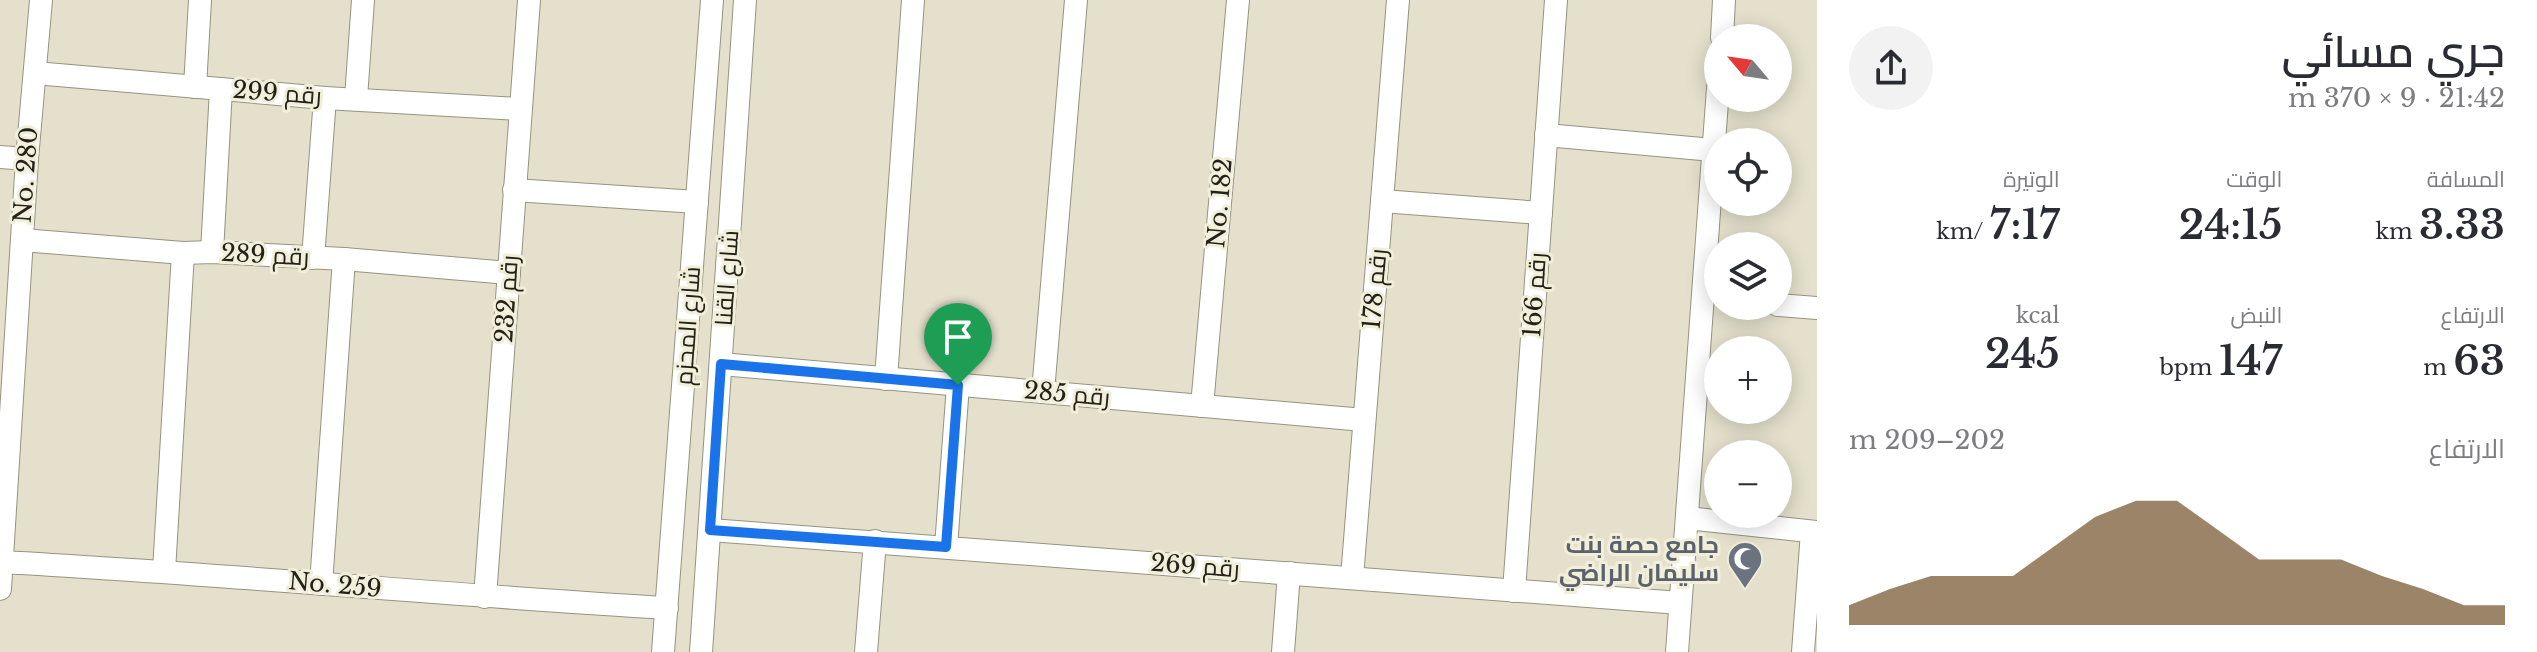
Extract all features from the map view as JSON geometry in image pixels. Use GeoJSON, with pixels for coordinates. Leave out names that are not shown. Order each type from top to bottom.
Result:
{"type":"FeatureCollection","features":[{"type":"Feature","properties":{"kind":"street","name":"No. 280"},"geometry":{"type":"LineString","coordinates":[[0,589],[27,159],[41,0]]}},
{"type":"Feature","properties":{"kind":"street"},"geometry":{"type":"LineString","coordinates":[[195,87],[200,0]]}},
{"type":"Feature","properties":{"kind":"street"},"geometry":{"type":"LineString","coordinates":[[356,98],[363,0]]}},
{"type":"Feature","properties":{"kind":"street","name":"رقم 232"},"geometry":{"type":"LineString","coordinates":[[485,597],[529,0]]}},
{"type":"Feature","properties":{"kind":"street","name":"شارع المحزم"},"geometry":{"type":"LineString","coordinates":[[663,652],[682,201],[712,0]]}},
{"type":"Feature","properties":{"kind":"street","name":"شارع القنا"},"geometry":{"type":"LineString","coordinates":[[701,652],[745,0]]}},
{"type":"Feature","properties":{"kind":"street"},"geometry":{"type":"LineString","coordinates":[[886,379],[913,0]]}},
{"type":"Feature","properties":{"kind":"street"},"geometry":{"type":"LineString","coordinates":[[1043,392],[1076,0]]}},
{"type":"Feature","properties":{"kind":"street","name":"No. 182"},"geometry":{"type":"LineString","coordinates":[[1202,406],[1238,0]]}},
{"type":"Feature","properties":{"kind":"street","name":"رقم 178"},"geometry":{"type":"LineString","coordinates":[[1352,578],[1398,0]]}},
{"type":"Feature","properties":{"kind":"street","name":"رقم 166"},"geometry":{"type":"LineString","coordinates":[[1514,591],[1556,0]]}},
{"type":"Feature","properties":{"kind":"street"},"geometry":{"type":"LineString","coordinates":[[1723,24],[1724,0]]}},
{"type":"Feature","properties":{"kind":"street","name":"رقم 299"},"geometry":{"type":"LineString","coordinates":[[35,73],[325,98],[520,109]]}},
{"type":"Feature","properties":{"kind":"street"},"geometry":{"type":"LineString","coordinates":[[212,252],[221,89]]}},
{"type":"Feature","properties":{"kind":"street"},"geometry":{"type":"LineString","coordinates":[[313,258],[325,98]]}},
{"type":"Feature","properties":{"kind":"street"},"geometry":{"type":"LineString","coordinates":[[1546,135],[1704,149]]}},
{"type":"Feature","properties":{"kind":"street"},"geometry":{"type":"LineString","coordinates":[[0,157],[27,159]]}},
{"type":"Feature","properties":{"kind":"street"},"geometry":{"type":"LineString","coordinates":[[514,190],[682,201]]}},
{"type":"Feature","properties":{"kind":"street"},"geometry":{"type":"LineString","coordinates":[[1382,201],[1541,213]]}},
{"type":"Feature","properties":{"kind":"street","name":"رقم 289"},"geometry":{"type":"LineString","coordinates":[[22,240],[183,253],[344,259],[509,273]]}},
{"type":"Feature","properties":{"kind":"street"},"geometry":{"type":"LineString","coordinates":[[164,571],[183,253]]}},
{"type":"Feature","properties":{"kind":"street"},"geometry":{"type":"LineString","coordinates":[[321,584],[344,259]]}},
{"type":"Feature","properties":{"kind":"street"},"geometry":{"type":"LineString","coordinates":[[1792,306],[1817,308]]}},
{"type":"Feature","properties":{"kind":"street"},"geometry":{"type":"LineString","coordinates":[[1677,652],[1687,518],[1708,320]]}},
{"type":"Feature","properties":{"kind":"street","name":"رقم 285"},"geometry":{"type":"LineString","coordinates":[[721,364],[1364,420]]}},
{"type":"Feature","properties":{"kind":"street"},"geometry":{"type":"LineString","coordinates":[[946,547],[958,385]]}},
{"type":"Feature","properties":{"kind":"street"},"geometry":{"type":"LineString","coordinates":[[1687,518],[1814,532],[1803,652]]}},
{"type":"Feature","properties":{"kind":"street","name":"رقم 269"},"geometry":{"type":"LineString","coordinates":[[710,530],[1680,603]]}},
{"type":"Feature","properties":{"kind":"street"},"geometry":{"type":"LineString","coordinates":[[866,652],[875,541]]}},
{"type":"Feature","properties":{"kind":"street","name":"No. 259"},"geometry":{"type":"LineString","coordinates":[[2,562],[667,608]]}},
{"type":"Feature","properties":{"kind":"street"},"geometry":{"type":"LineString","coordinates":[[1283,652],[1289,573]]}},
{"type":"Feature","properties":{"kind":"place","name":"جامع حصة بنت سليمان الراضي"},"geometry":{"type":"Point","coordinates":[1745,590]}},
{"type":"Feature","properties":{"kind":"route"},"geometry":{"type":"LineString","coordinates":[[721,364],[958,385],[946,547],[710,530],[721,364]]}}]}
